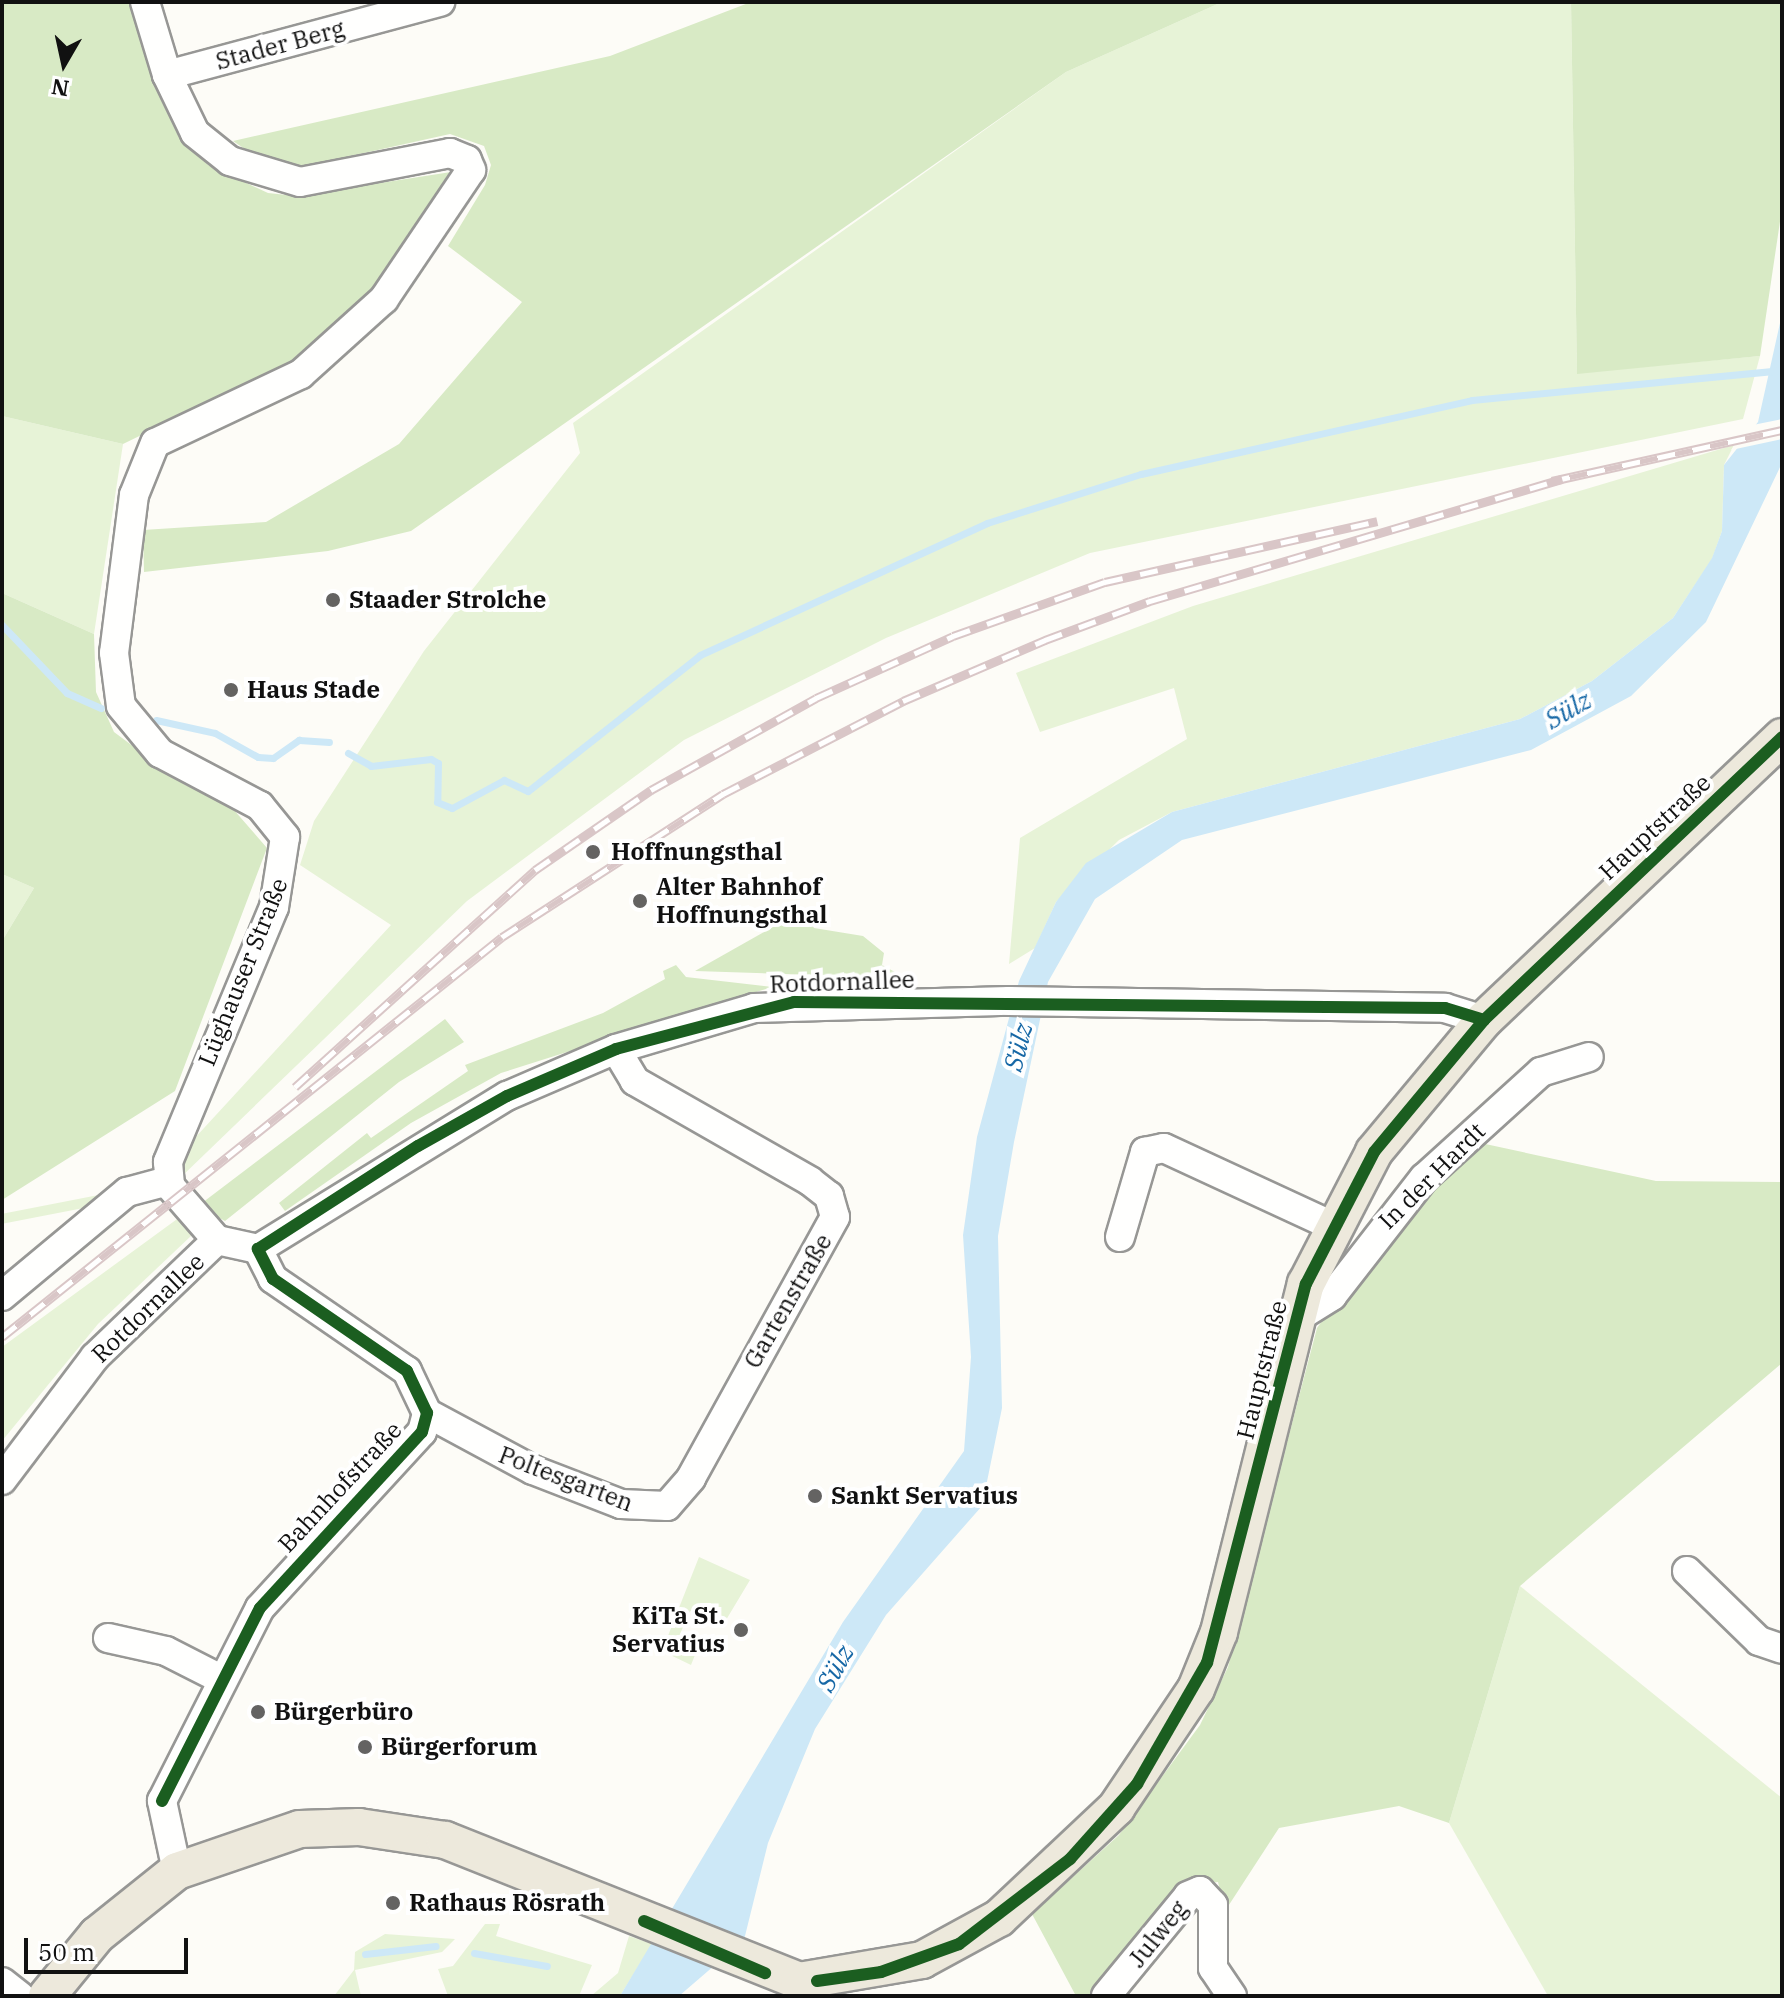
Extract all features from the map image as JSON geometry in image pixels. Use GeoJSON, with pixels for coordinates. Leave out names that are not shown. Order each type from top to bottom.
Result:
{"type":"FeatureCollection","features":[{"type":"Feature","properties":{"kind":"main road","name":"Hauptstraße"},"geometry":{"type":"LineString","coordinates":[[47,1996],[97,1935],[177,1871],[300,1829],[399,1831],[471,1849],[765,1973],[819,1989],[922,1960],[983,1929],[1070,1859],[1159,1754],[1219,1632],[1295,1319],[1331,1225],[1402,1111],[1484,1020],[1782,737]]}},
{"type":"Feature","properties":{"kind":"street","name":"Lüghauser Straße"},"geometry":{"type":"LineString","coordinates":[[145,2],[167,75],[207,147],[275,178],[315,179],[450,153],[467,160],[471,170],[384,299],[331,348],[254,401],[155,443],[143,459],[114,653],[121,706],[160,753],[271,816],[286,857],[263,936],[173,1144],[168,1181]]}},
{"type":"Feature","properties":{"kind":"street","name":"Stader Berg"},"geometry":{"type":"LineString","coordinates":[[167,75],[440,2]]}},
{"type":"Feature","properties":{"kind":"street","name":"Rotdornallee"},"geometry":{"type":"LineString","coordinates":[[2,1480],[95,1357],[217,1240],[258,1249],[482,1110],[616,1049],[794,1002],[1009,1001],[1445,1008],[1484,1020]]}},
{"type":"Feature","properties":{"kind":"street","name":"Gartenstraße"},"geometry":{"type":"LineString","coordinates":[[616,1049],[635,1081],[810,1181],[836,1206],[691,1478],[667,1506]]}},
{"type":"Feature","properties":{"kind":"street","name":"In der Hardt"},"geometry":{"type":"LineString","coordinates":[[1295,1319],[1332,1296],[1424,1178],[1541,1072],[1589,1057]]}},
{"type":"Feature","properties":{"kind":"street"},"geometry":{"type":"LineString","coordinates":[[1120,1237],[1145,1152],[1164,1148],[1331,1225]]}},
{"type":"Feature","properties":{"kind":"street"},"geometry":{"type":"LineString","coordinates":[[2,1296],[127,1192],[168,1181],[217,1240]]}},
{"type":"Feature","properties":{"kind":"street","name":"Bahnhofstraße"},"geometry":{"type":"LineString","coordinates":[[177,1871],[162,1801],[221,1679],[260,1608],[422,1432],[427,1413],[407,1371],[273,1279],[258,1249]]}},
{"type":"Feature","properties":{"kind":"street","name":"Poltesgarten"},"geometry":{"type":"LineString","coordinates":[[427,1413],[533,1470],[621,1504],[667,1506]]}},
{"type":"Feature","properties":{"kind":"street"},"geometry":{"type":"LineString","coordinates":[[1687,1571],[1759,1641],[1782,1649]]}},
{"type":"Feature","properties":{"kind":"street"},"geometry":{"type":"LineString","coordinates":[[108,1638],[166,1651],[221,1679]]}},
{"type":"Feature","properties":{"kind":"street","name":"Julweg"},"geometry":{"type":"LineString","coordinates":[[1106,1996],[1188,1896],[1200,1891],[1213,1905],[1213,1968],[1232,1996]]}},
{"type":"Feature","properties":{"kind":"street"},"geometry":{"type":"LineString","coordinates":[[2,1982],[20,1996]]}},
{"type":"Feature","properties":{"kind":"green space"},"geometry":{"type":"Polygon","coordinates":[[[2,2],[133,2],[177,127],[208,165],[268,193],[296,196],[451,172],[380,281],[312,352],[123,444],[2,416],[2,2]]]}},
{"type":"Feature","properties":{"kind":"green space"},"geometry":{"type":"Polygon","coordinates":[[[751,2],[1222,2],[1066,72],[411,531],[328,551],[144,572],[143,530],[266,522],[399,444],[522,302],[448,246],[485,185],[491,165],[484,146],[450,134],[301,167],[264,162],[233,141],[610,56],[751,2]]]}},
{"type":"Feature","properties":{"kind":"green space"},"geometry":{"type":"Polygon","coordinates":[[[1222,2],[1571,2],[1577,373],[1760,356],[1743,419],[1090,553],[886,638],[684,740],[467,901],[179,1179],[181,1153],[391,925],[300,865],[314,821],[424,651],[580,453],[573,423],[1066,72],[1222,2]]]}},
{"type":"Feature","properties":{"kind":"green space"},"geometry":{"type":"Polygon","coordinates":[[[1571,2],[1782,2],[1782,208],[1760,356],[1577,374],[1571,2]]]}},
{"type":"Feature","properties":{"kind":"green space"},"geometry":{"type":"Polygon","coordinates":[[[2,416],[123,444],[94,634],[2,593],[2,416]]]}},
{"type":"Feature","properties":{"kind":"green space"},"geometry":{"type":"Polygon","coordinates":[[[1734,445],[1724,465],[1722,531],[1712,559],[1673,618],[1592,681],[1520,719],[1172,812],[1119,840],[1056,902],[1035,948],[1009,964],[1020,838],[1187,739],[1174,688],[1040,732],[1016,673],[1193,606],[1734,445]]]}},
{"type":"Feature","properties":{"kind":"green space"},"geometry":{"type":"Polygon","coordinates":[[[2,593],[94,634],[96,692],[114,732],[185,785],[227,802],[267,848],[175,1091],[2,1200],[2,941],[34,888],[2,874],[2,593]]]}},
{"type":"Feature","properties":{"kind":"green space"},"geometry":{"type":"Polygon","coordinates":[[[2,874],[34,888],[2,941],[2,874]]]}},
{"type":"Feature","properties":{"kind":"green space"},"geometry":{"type":"Polygon","coordinates":[[[803,910],[814,928],[863,936],[884,953],[882,965],[906,978],[695,971],[803,910]]]}},
{"type":"Feature","properties":{"kind":"green space"},"geometry":{"type":"Polygon","coordinates":[[[676,965],[686,977],[772,987],[501,1073],[411,1123],[285,1211],[279,1203],[367,1133],[371,1138],[468,1071],[465,1065],[603,1013],[665,979],[663,971],[676,965]]]}},
{"type":"Feature","properties":{"kind":"green space"},"geometry":{"type":"Polygon","coordinates":[[[445,1019],[464,1042],[399,1082],[225,1221],[198,1206],[445,1019]]]}},
{"type":"Feature","properties":{"kind":"green space"},"geometry":{"type":"Polygon","coordinates":[[[1476,1142],[1656,1181],[1782,1182],[1782,1363],[1520,1586],[1449,1823],[1399,1806],[1279,1828],[1225,1911],[1218,1882],[1180,1887],[1092,1996],[1076,1996],[1032,1914],[1119,1835],[1200,1725],[1228,1667],[1317,1328],[1395,1219],[1476,1142]]]}},
{"type":"Feature","properties":{"kind":"green space"},"geometry":{"type":"Polygon","coordinates":[[[155,1184],[157,1194],[2,1224],[2,1214],[155,1184]]]}},
{"type":"Feature","properties":{"kind":"green space"},"geometry":{"type":"Polygon","coordinates":[[[184,1214],[191,1236],[98,1324],[2,1441],[2,1347],[184,1214]]]}},
{"type":"Feature","properties":{"kind":"green space"},"geometry":{"type":"Polygon","coordinates":[[[699,1557],[750,1580],[723,1625],[690,1611],[677,1641],[697,1650],[691,1665],[662,1651],[699,1557]]]}},
{"type":"Feature","properties":{"kind":"green space"},"geometry":{"type":"Polygon","coordinates":[[[1520,1586],[1782,1798],[1782,1996],[1548,1996],[1449,1823],[1520,1586]]]}},
{"type":"Feature","properties":{"kind":"green space"},"geometry":{"type":"Polygon","coordinates":[[[485,1924],[500,1924],[496,1936],[592,1965],[579,1996],[448,1996],[438,1969],[453,1966],[485,1924]]]}},
{"type":"Feature","properties":{"kind":"green space"},"geometry":{"type":"Polygon","coordinates":[[[385,1934],[455,1939],[442,1952],[355,1970],[361,1996],[334,1996],[354,1970],[355,1952],[385,1934]]]}},
{"type":"Feature","properties":{"kind":"green space"},"geometry":{"type":"Polygon","coordinates":[[[629,1936],[652,1944],[620,1996],[591,1996],[618,1973],[629,1936]]]}},
{"type":"Feature","properties":{"kind":"water","name":"Sülz"},"geometry":{"type":"Polygon","coordinates":[[[1782,314],[1782,463],[1706,622],[1631,696],[1531,750],[1182,840],[1095,899],[1048,982],[1014,1142],[998,1236],[1002,1408],[982,1506],[886,1615],[815,1729],[768,1843],[744,1940],[679,1996],[620,1996],[843,1622],[964,1451],[971,1357],[963,1235],[977,1137],[1019,981],[1056,902],[1086,863],[1172,812],[1520,719],[1592,681],[1673,618],[1712,558],[1722,531],[1724,465],[1758,422],[1782,314]]]}},
{"type":"Feature","properties":{"kind":"pier"},"geometry":{"type":"Polygon","coordinates":[[[1782,419],[1782,439],[1731,450],[1748,426],[1782,419]]]}},
{"type":"Feature","properties":{"kind":"waterway"},"geometry":{"type":"LineString","coordinates":[[348,753],[371,766],[431,759],[438,763],[437,802],[452,808],[504,780],[528,791],[700,655],[987,523],[1141,474],[1472,400],[1782,370]]}},
{"type":"Feature","properties":{"kind":"waterway"},"geometry":{"type":"LineString","coordinates":[[2,625],[67,693],[101,708]]}},
{"type":"Feature","properties":{"kind":"waterway"},"geometry":{"type":"LineString","coordinates":[[156,720],[215,733],[258,757],[273,758],[299,740],[329,742]]}},
{"type":"Feature","properties":{"kind":"waterway"},"geometry":{"type":"LineString","coordinates":[[365,1954],[436,1946]]}},
{"type":"Feature","properties":{"kind":"waterway"},"geometry":{"type":"LineString","coordinates":[[474,1953],[547,1966]]}},
{"type":"Feature","properties":{"kind":"railway"},"geometry":{"type":"LineString","coordinates":[[1552,481],[1782,430]]}},
{"type":"Feature","properties":{"kind":"railway"},"geometry":{"type":"LineString","coordinates":[[2,1337],[502,937],[723,794],[903,701],[1045,640],[1150,601],[1562,479]]}},
{"type":"Feature","properties":{"kind":"railway"},"geometry":{"type":"LineString","coordinates":[[295,1087],[535,870],[651,790],[816,698],[953,636],[1105,582],[1377,521]]}},
{"type":"Feature","properties":{"kind":"cycle path"},"geometry":{"type":"LineString","coordinates":[[817,1981],[881,1972],[959,1944],[1070,1859],[1137,1784],[1207,1663],[1306,1284],[1374,1152],[1484,1020],[1782,737]]}},
{"type":"Feature","properties":{"kind":"cycle path"},"geometry":{"type":"LineString","coordinates":[[162,1801],[260,1608],[422,1432],[427,1413],[407,1371],[273,1279],[258,1249],[418,1146],[507,1096],[616,1049],[794,1002],[1445,1008],[1484,1020]]}},
{"type":"Feature","properties":{"kind":"cycle path"},"geometry":{"type":"LineString","coordinates":[[644,1921],[765,1973]]}},
{"type":"Feature","properties":{"kind":"place","name":"Staader Strolche"},"geometry":{"type":"Point","coordinates":[333,600]}},
{"type":"Feature","properties":{"kind":"place","name":"Haus Stade"},"geometry":{"type":"Point","coordinates":[231,690]}},
{"type":"Feature","properties":{"kind":"place","name":"Hoffnungsthal"},"geometry":{"type":"Point","coordinates":[593,852]}},
{"type":"Feature","properties":{"kind":"place","name":"Alter Bahnhof Hoffnungsthal"},"geometry":{"type":"Point","coordinates":[640,901]}},
{"type":"Feature","properties":{"kind":"place","name":"Sankt Servatius"},"geometry":{"type":"Point","coordinates":[815,1496]}},
{"type":"Feature","properties":{"kind":"place","name":"KiTa St. Servatius"},"geometry":{"type":"Point","coordinates":[741,1630]}},
{"type":"Feature","properties":{"kind":"place","name":"Bürgerbüro"},"geometry":{"type":"Point","coordinates":[258,1712]}},
{"type":"Feature","properties":{"kind":"place","name":"Bürgerforum"},"geometry":{"type":"Point","coordinates":[365,1747]}},
{"type":"Feature","properties":{"kind":"place","name":"Rathaus Rösrath"},"geometry":{"type":"Point","coordinates":[393,1903]}}]}
